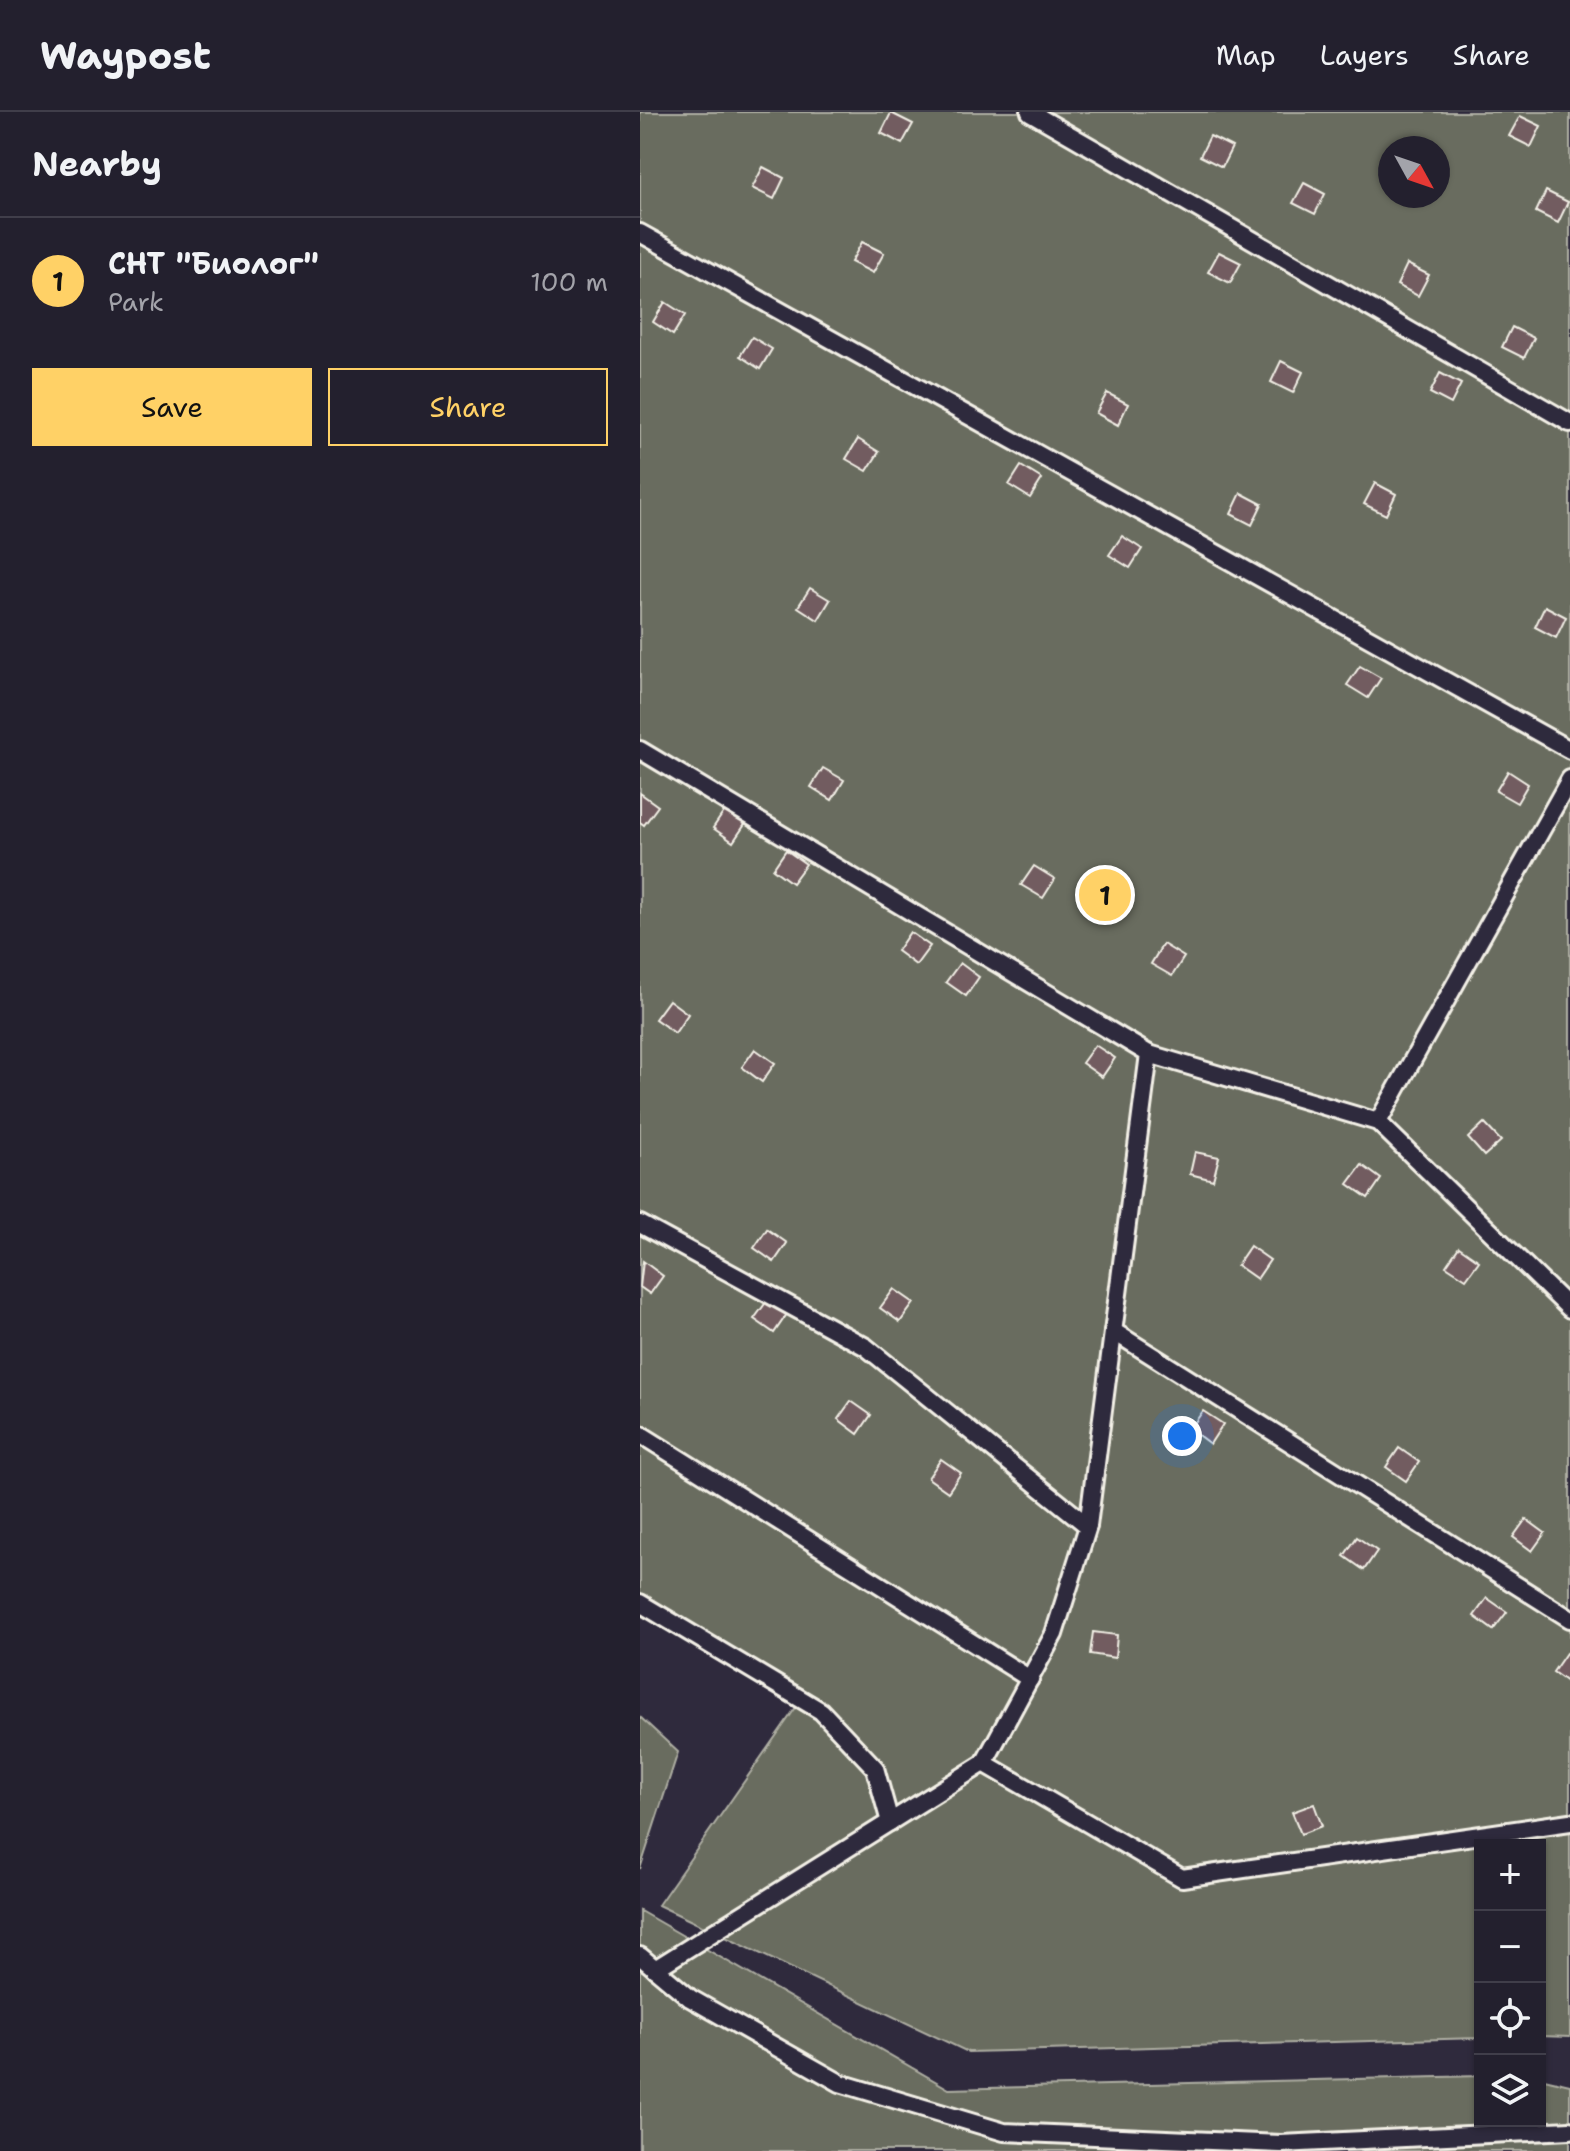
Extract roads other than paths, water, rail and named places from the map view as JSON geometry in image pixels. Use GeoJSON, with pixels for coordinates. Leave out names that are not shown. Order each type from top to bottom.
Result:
{"type":"FeatureCollection","features":[{"type":"Feature","properties":{"kind":"lane"},"geometry":{"type":"LineString","coordinates":[[1030,112],[1570,423]]}},
{"type":"Feature","properties":{"kind":"lane"},"geometry":{"type":"LineString","coordinates":[[640,233],[1570,750]]}},
{"type":"Feature","properties":{"kind":"lane"},"geometry":{"type":"LineString","coordinates":[[640,750],[1149,1054],[1378,1122],[1570,1309]]}},
{"type":"Feature","properties":{"kind":"lane"},"geometry":{"type":"LineString","coordinates":[[1378,1122],[1570,779]]}},
{"type":"Feature","properties":{"kind":"lane"},"geometry":{"type":"LineString","coordinates":[[655,1969],[984,1763],[1030,1679],[1054,1634],[1088,1526],[1149,1054]]}},
{"type":"Feature","properties":{"kind":"lane"},"geometry":{"type":"LineString","coordinates":[[640,1224],[866,1347],[1088,1526]]}},
{"type":"Feature","properties":{"kind":"lane"},"geometry":{"type":"LineString","coordinates":[[1113,1331],[1570,1619]]}},
{"type":"Feature","properties":{"kind":"lane"},"geometry":{"type":"LineString","coordinates":[[640,1434],[1030,1679]]}},
{"type":"Feature","properties":{"kind":"lane"},"geometry":{"type":"LineString","coordinates":[[640,1603],[821,1711],[875,1768],[890,1822]]}},
{"type":"Feature","properties":{"kind":"lane"},"geometry":{"type":"LineString","coordinates":[[984,1763],[1182,1878],[1570,1822]]}},
{"type":"Feature","properties":{"kind":"lane"},"geometry":{"type":"LineString","coordinates":[[640,1956],[690,1998],[840,2083],[1004,2132],[1281,2144],[1570,2130]]}},
{"type":"Feature","properties":{"kind":"place","name":"СНТ \"Биолог\""},"geometry":{"type":"Point","coordinates":[1105,895]}}]}
